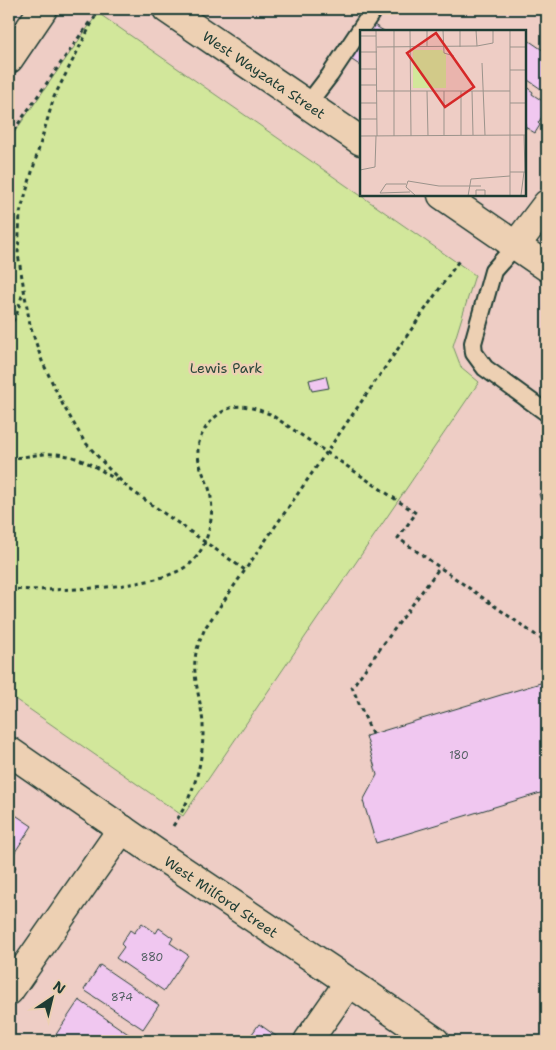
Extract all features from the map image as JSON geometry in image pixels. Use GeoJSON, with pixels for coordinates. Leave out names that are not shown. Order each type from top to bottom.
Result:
{"type":"FeatureCollection","features":[{"type":"Feature","properties":{"kind":"street"},"geometry":{"type":"LineString","coordinates":[[9,60],[43,9]]}},
{"type":"Feature","properties":{"kind":"street","name":"West Wayzata Street"},"geometry":{"type":"LineString","coordinates":[[167,9],[360,140]]}},
{"type":"Feature","properties":{"kind":"street"},"geometry":{"type":"LineString","coordinates":[[443,196],[547,267]]}},
{"type":"Feature","properties":{"kind":"street"},"geometry":{"type":"LineString","coordinates":[[516,245],[547,204]]}},
{"type":"Feature","properties":{"kind":"street","name":"West Milford Street"},"geometry":{"type":"LineString","coordinates":[[9,751],[435,1041]]}},
{"type":"Feature","properties":{"kind":"street"},"geometry":{"type":"LineString","coordinates":[[9,991],[122,829]]}},
{"type":"Feature","properties":{"kind":"street"},"geometry":{"type":"LineString","coordinates":[[308,1041],[349,982]]}},
{"type":"Feature","properties":{"kind":"lane"},"geometry":{"type":"LineString","coordinates":[[307,105],[330,75],[374,9]]}},
{"type":"Feature","properties":{"kind":"lane"},"geometry":{"type":"LineString","coordinates":[[516,245],[493,271],[473,343],[474,354],[485,368],[547,413]]}},
{"type":"Feature","properties":{"kind":"path"},"geometry":{"type":"LineString","coordinates":[[9,137],[99,9],[54,97],[20,213],[18,254],[30,325],[42,361],[63,405],[84,441],[128,488]]}},
{"type":"Feature","properties":{"kind":"path"},"geometry":{"type":"LineString","coordinates":[[155,852],[187,802],[199,773],[203,723],[195,670],[196,654],[205,628],[460,259]]}},
{"type":"Feature","properties":{"kind":"path"},"geometry":{"type":"LineString","coordinates":[[9,329],[17,313],[23,291]]}},
{"type":"Feature","properties":{"kind":"path"},"geometry":{"type":"LineString","coordinates":[[9,589],[67,590],[155,580],[176,572],[191,562],[206,542],[212,501],[200,468],[198,451],[200,437],[217,416],[234,407],[254,408],[270,414],[416,513],[398,538],[547,643]]}},
{"type":"Feature","properties":{"kind":"path"},"geometry":{"type":"LineString","coordinates":[[9,458],[46,454],[68,456],[87,461],[245,570]]}},
{"type":"Feature","properties":{"kind":"path"},"geometry":{"type":"LineString","coordinates":[[372,734],[352,687],[440,567]]}},
{"type":"Feature","properties":{"kind":"green space","name":"Lewis Park"},"geometry":{"type":"Polygon","coordinates":[[[98,13],[475,275],[453,346],[461,367],[479,382],[183,816],[9,695],[9,140],[98,13]]]}},
{"type":"Feature","properties":{"kind":"building"},"geometry":{"type":"Polygon","coordinates":[[[369,22],[382,30],[363,30],[369,22]]]}},
{"type":"Feature","properties":{"kind":"building"},"geometry":{"type":"Polygon","coordinates":[[[360,35],[360,65],[346,56],[360,35]]]}},
{"type":"Feature","properties":{"kind":"building"},"geometry":{"type":"Polygon","coordinates":[[[526,39],[547,53],[547,93],[526,79],[526,39]]]}},
{"type":"Feature","properties":{"kind":"building"},"geometry":{"type":"Polygon","coordinates":[[[526,87],[533,92],[532,94],[547,104],[547,109],[538,123],[540,125],[535,133],[526,128],[526,87]]]}},
{"type":"Feature","properties":{"kind":"building"},"geometry":{"type":"Polygon","coordinates":[[[326,376],[329,388],[312,391],[309,380],[326,376]]]}},
{"type":"Feature","properties":{"kind":"building"},"geometry":{"type":"Polygon","coordinates":[[[547,492],[547,520],[539,494],[547,492]]]}},
{"type":"Feature","properties":{"kind":"building"},"geometry":{"type":"Polygon","coordinates":[[[547,681],[547,791],[376,843],[363,801],[377,775],[366,736],[547,681]]]}},
{"type":"Feature","properties":{"kind":"building"},"geometry":{"type":"Polygon","coordinates":[[[9,804],[16,809],[14,814],[32,826],[13,855],[9,852],[9,804]]]}},
{"type":"Feature","properties":{"kind":"building"},"geometry":{"type":"Polygon","coordinates":[[[9,862],[16,867],[9,878],[9,862]]]}},
{"type":"Feature","properties":{"kind":"building"},"geometry":{"type":"Polygon","coordinates":[[[142,923],[156,933],[159,928],[173,938],[170,943],[188,955],[164,991],[116,958],[124,947],[121,944],[130,930],[134,933],[142,923]]]}},
{"type":"Feature","properties":{"kind":"building"},"geometry":{"type":"Polygon","coordinates":[[[100,965],[159,1005],[143,1029],[84,990],[100,965]]]}},
{"type":"Feature","properties":{"kind":"building"},"geometry":{"type":"Polygon","coordinates":[[[79,1000],[137,1040],[56,1041],[53,1039],[79,1000]]]}},
{"type":"Feature","properties":{"kind":"building"},"geometry":{"type":"Polygon","coordinates":[[[259,1024],[283,1041],[247,1041],[259,1024]]]}}]}
